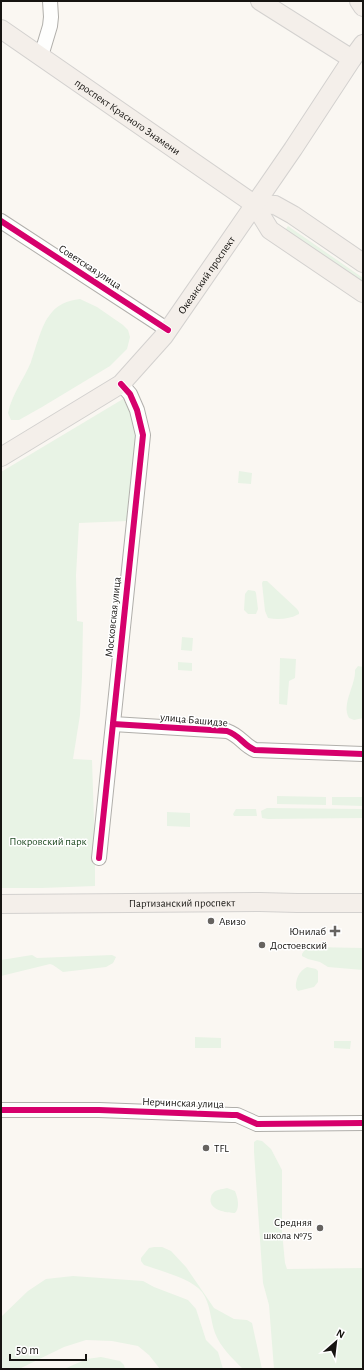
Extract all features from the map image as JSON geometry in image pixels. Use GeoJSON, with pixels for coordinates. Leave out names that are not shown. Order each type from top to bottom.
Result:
{"type":"FeatureCollection","features":[{"type":"Feature","properties":{"kind":"main road"},"geometry":{"type":"LineString","coordinates":[[260,1],[352,59]]}},
{"type":"Feature","properties":{"kind":"main road"},"geometry":{"type":"LineString","coordinates":[[360,1],[363,7]]}},
{"type":"Feature","properties":{"kind":"main road","name":"проспект Красного Знамени"},"geometry":{"type":"LineString","coordinates":[[1,29],[254,204],[270,230],[363,293]]}},
{"type":"Feature","properties":{"kind":"main road","name":"Океанский проспект"},"geometry":{"type":"LineString","coordinates":[[1,457],[121,384],[168,330],[293,149],[363,44]]}},
{"type":"Feature","properties":{"kind":"main road"},"geometry":{"type":"LineString","coordinates":[[254,204],[275,205],[293,215],[363,263]]}},
{"type":"Feature","properties":{"kind":"main road","name":"Партизанский проспект"},"geometry":{"type":"LineString","coordinates":[[1,904],[260,902],[363,903]]}},
{"type":"Feature","properties":{"kind":"street"},"geometry":{"type":"LineString","coordinates":[[41,56],[50,26],[50,1]]}},
{"type":"Feature","properties":{"kind":"street","name":"Советская улица"},"geometry":{"type":"LineString","coordinates":[[1,221],[168,330]]}},
{"type":"Feature","properties":{"kind":"street","name":"Московская улица"},"geometry":{"type":"LineString","coordinates":[[100,858],[143,435],[137,410],[130,394],[121,384]]}},
{"type":"Feature","properties":{"kind":"street","name":"улица Башидзе"},"geometry":{"type":"LineString","coordinates":[[113,724],[227,731],[241,738],[247,745],[255,750],[363,754]]}},
{"type":"Feature","properties":{"kind":"street","name":"Нерчинская улица"},"geometry":{"type":"LineString","coordinates":[[1,1110],[99,1110],[237,1115],[257,1124],[363,1123]]}},
{"type":"Feature","properties":{"kind":"green space"},"geometry":{"type":"Polygon","coordinates":[[[288,226],[363,278],[363,287],[284,232],[288,226]]]}},
{"type":"Feature","properties":{"kind":"green space"},"geometry":{"type":"Polygon","coordinates":[[[80,299],[97,307],[128,330],[130,337],[127,349],[110,366],[19,420],[11,420],[8,413],[10,406],[31,362],[46,320],[59,306],[67,302],[80,299]]]}},
{"type":"Feature","properties":{"kind":"green space","name":"Покровский парк"},"geometry":{"type":"Polygon","coordinates":[[[123,399],[129,409],[137,434],[128,521],[79,523],[76,575],[77,621],[83,622],[80,715],[73,759],[92,760],[95,886],[1,888],[1,472],[123,399]]]}},
{"type":"Feature","properties":{"kind":"green space"},"geometry":{"type":"Polygon","coordinates":[[[239,471],[252,473],[251,484],[238,483],[239,471]]]}},
{"type":"Feature","properties":{"kind":"green space"},"geometry":{"type":"Polygon","coordinates":[[[263,581],[267,581],[297,609],[299,614],[284,619],[268,618],[265,611],[263,581]]]}},
{"type":"Feature","properties":{"kind":"green space"},"geometry":{"type":"Polygon","coordinates":[[[248,590],[255,591],[256,593],[258,609],[256,614],[248,614],[244,610],[245,594],[248,590]]]}},
{"type":"Feature","properties":{"kind":"green space"},"geometry":{"type":"Polygon","coordinates":[[[182,637],[193,638],[192,651],[181,650],[182,637]]]}},
{"type":"Feature","properties":{"kind":"green space"},"geometry":{"type":"Polygon","coordinates":[[[280,658],[296,659],[295,678],[289,681],[287,705],[279,704],[280,658]]]}},
{"type":"Feature","properties":{"kind":"green space"},"geometry":{"type":"Polygon","coordinates":[[[178,662],[192,663],[192,671],[178,670],[178,662]]]}},
{"type":"Feature","properties":{"kind":"green space"},"geometry":{"type":"Polygon","coordinates":[[[358,666],[363,667],[363,718],[354,720],[349,718],[347,707],[355,676],[355,670],[358,666]]]}},
{"type":"Feature","properties":{"kind":"green space"},"geometry":{"type":"Polygon","coordinates":[[[277,796],[326,797],[326,805],[277,804],[277,796]]]}},
{"type":"Feature","properties":{"kind":"green space"},"geometry":{"type":"Polygon","coordinates":[[[332,797],[363,797],[363,806],[332,805],[332,797]]]}},
{"type":"Feature","properties":{"kind":"green space"},"geometry":{"type":"Polygon","coordinates":[[[267,808],[363,809],[363,818],[262,818],[261,811],[267,808]]]}},
{"type":"Feature","properties":{"kind":"green space"},"geometry":{"type":"Polygon","coordinates":[[[236,809],[256,809],[257,816],[234,816],[233,814],[236,809]]]}},
{"type":"Feature","properties":{"kind":"green space"},"geometry":{"type":"Polygon","coordinates":[[[167,812],[190,813],[190,827],[167,826],[167,812]]]}},
{"type":"Feature","properties":{"kind":"green space"},"geometry":{"type":"Polygon","coordinates":[[[306,948],[363,948],[363,970],[328,967],[320,962],[302,956],[306,948]]]}},
{"type":"Feature","properties":{"kind":"green space"},"geometry":{"type":"Polygon","coordinates":[[[32,955],[37,958],[112,955],[116,957],[113,963],[106,967],[63,972],[50,964],[1,976],[1,960],[32,955]]]}},
{"type":"Feature","properties":{"kind":"green space"},"geometry":{"type":"Polygon","coordinates":[[[307,967],[318,971],[318,982],[314,987],[298,991],[296,988],[297,979],[300,973],[307,967]]]}},
{"type":"Feature","properties":{"kind":"green space"},"geometry":{"type":"Polygon","coordinates":[[[195,1037],[221,1038],[221,1048],[195,1048],[195,1037]]]}},
{"type":"Feature","properties":{"kind":"green space"},"geometry":{"type":"Polygon","coordinates":[[[334,1041],[351,1041],[350,1049],[334,1048],[334,1041]]]}},
{"type":"Feature","properties":{"kind":"green space"},"geometry":{"type":"Polygon","coordinates":[[[257,1140],[262,1141],[271,1149],[282,1170],[282,1232],[287,1269],[363,1268],[363,1369],[274,1369],[269,1305],[263,1283],[254,1152],[254,1142],[257,1140]]]}},
{"type":"Feature","properties":{"kind":"green space"},"geometry":{"type":"Polygon","coordinates":[[[227,1188],[235,1191],[238,1200],[237,1211],[235,1213],[218,1210],[212,1205],[211,1196],[214,1192],[227,1188]]]}},
{"type":"Feature","properties":{"kind":"green space"},"geometry":{"type":"Polygon","coordinates":[[[162,1247],[171,1251],[186,1267],[214,1308],[234,1319],[247,1320],[252,1323],[262,1369],[243,1369],[231,1357],[217,1338],[213,1328],[209,1307],[202,1292],[197,1287],[183,1279],[144,1265],[141,1258],[149,1248],[162,1247]]]}},
{"type":"Feature","properties":{"kind":"green space"},"geometry":{"type":"Polygon","coordinates":[[[73,1276],[143,1281],[154,1287],[188,1300],[196,1309],[206,1340],[218,1352],[223,1369],[160,1369],[149,1355],[138,1346],[112,1341],[86,1340],[64,1347],[19,1369],[1,1369],[1,1317],[28,1291],[46,1279],[73,1276]]]}},
{"type":"Feature","properties":{"kind":"green space"},"geometry":{"type":"Polygon","coordinates":[[[101,1357],[120,1361],[124,1365],[125,1369],[64,1369],[87,1359],[101,1357]]]}},
{"type":"Feature","properties":{"kind":"cycle path"},"geometry":{"type":"LineString","coordinates":[[1,221],[168,330]]}},
{"type":"Feature","properties":{"kind":"cycle path"},"geometry":{"type":"LineString","coordinates":[[99,858],[143,435],[137,410],[130,394],[121,384]]}},
{"type":"Feature","properties":{"kind":"cycle path"},"geometry":{"type":"LineString","coordinates":[[113,724],[227,731],[236,735],[255,750],[363,754]]}},
{"type":"Feature","properties":{"kind":"cycle path"},"geometry":{"type":"LineString","coordinates":[[1,1110],[99,1110],[237,1115],[257,1124],[363,1123]]}},
{"type":"Feature","properties":{"kind":"place","name":"Авизо"},"geometry":{"type":"Point","coordinates":[211,921]}},
{"type":"Feature","properties":{"kind":"place","name":"Юнилаб"},"geometry":{"type":"Point","coordinates":[335,931]}},
{"type":"Feature","properties":{"kind":"place","name":"Достоевский"},"geometry":{"type":"Point","coordinates":[262,945]}},
{"type":"Feature","properties":{"kind":"place","name":"TFL"},"geometry":{"type":"Point","coordinates":[206,1148]}},
{"type":"Feature","properties":{"kind":"place","name":"Средняя школа №75"},"geometry":{"type":"Point","coordinates":[320,1228]}}]}
